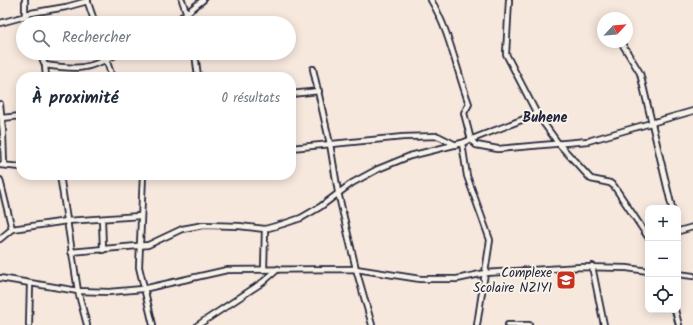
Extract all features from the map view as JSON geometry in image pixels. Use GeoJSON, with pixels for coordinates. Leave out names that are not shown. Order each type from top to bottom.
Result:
{"type":"FeatureCollection","features":[{"type":"Feature","properties":{"kind":"street"},"geometry":{"type":"LineString","coordinates":[[26,0],[26,15]]}},
{"type":"Feature","properties":{"kind":"street"},"geometry":{"type":"LineString","coordinates":[[23,16],[66,7],[88,0],[93,16]]}},
{"type":"Feature","properties":{"kind":"street"},"geometry":{"type":"LineString","coordinates":[[182,0],[187,14]]}},
{"type":"Feature","properties":{"kind":"street"},"geometry":{"type":"LineString","coordinates":[[184,16],[203,0]]}},
{"type":"Feature","properties":{"kind":"street"},"geometry":{"type":"LineString","coordinates":[[431,0],[441,17],[468,104],[464,113],[471,140],[476,145],[498,149],[588,141],[653,124],[693,111]]}},
{"type":"Feature","properties":{"kind":"street"},"geometry":{"type":"LineString","coordinates":[[509,0],[506,54],[537,114],[558,143],[591,179],[610,183],[614,186],[645,233]]}},
{"type":"Feature","properties":{"kind":"street"},"geometry":{"type":"LineString","coordinates":[[0,23],[16,18]]}},
{"type":"Feature","properties":{"kind":"street"},"geometry":{"type":"LineString","coordinates":[[625,48],[640,73],[671,205]]}},
{"type":"Feature","properties":{"kind":"street"},"geometry":{"type":"LineString","coordinates":[[43,60],[46,72]]}},
{"type":"Feature","properties":{"kind":"street"},"geometry":{"type":"LineString","coordinates":[[45,65],[81,69],[106,60],[110,72]]}},
{"type":"Feature","properties":{"kind":"street"},"geometry":{"type":"LineString","coordinates":[[196,60],[197,72]]}},
{"type":"Feature","properties":{"kind":"street"},"geometry":{"type":"LineString","coordinates":[[313,68],[330,144],[338,192],[356,269],[372,325]]}},
{"type":"Feature","properties":{"kind":"street"},"geometry":{"type":"LineString","coordinates":[[296,93],[319,90]]}},
{"type":"Feature","properties":{"kind":"street"},"geometry":{"type":"LineString","coordinates":[[0,104],[5,156],[2,165],[16,166]]}},
{"type":"Feature","properties":{"kind":"street"},"geometry":{"type":"LineString","coordinates":[[71,252],[148,245],[182,229],[204,225],[239,226],[265,229],[301,218],[320,207],[338,192],[378,169],[407,157],[471,140],[537,114]]}},
{"type":"Feature","properties":{"kind":"street"},"geometry":{"type":"LineString","coordinates":[[2,118],[16,117]]}},
{"type":"Feature","properties":{"kind":"street"},"geometry":{"type":"LineString","coordinates":[[296,147],[403,137],[440,136],[459,144]]}},
{"type":"Feature","properties":{"kind":"street"},"geometry":{"type":"LineString","coordinates":[[459,144],[468,176],[489,236],[486,273],[477,325]]}},
{"type":"Feature","properties":{"kind":"street"},"geometry":{"type":"LineString","coordinates":[[0,180],[12,229]]}},
{"type":"Feature","properties":{"kind":"street"},"geometry":{"type":"LineString","coordinates":[[61,180],[78,291],[87,325]]}},
{"type":"Feature","properties":{"kind":"street"},"geometry":{"type":"LineString","coordinates":[[143,180],[139,267],[143,289],[153,325]]}},
{"type":"Feature","properties":{"kind":"street"},"geometry":{"type":"LineString","coordinates":[[0,239],[12,229],[67,222],[140,216]]}},
{"type":"Feature","properties":{"kind":"street"},"geometry":{"type":"LineString","coordinates":[[102,219],[103,250]]}},
{"type":"Feature","properties":{"kind":"street"},"geometry":{"type":"LineString","coordinates":[[681,229],[693,226]]}},
{"type":"Feature","properties":{"kind":"street"},"geometry":{"type":"LineString","coordinates":[[264,270],[265,229]]}},
{"type":"Feature","properties":{"kind":"street"},"geometry":{"type":"LineString","coordinates":[[592,266],[604,325]]}},
{"type":"Feature","properties":{"kind":"street"},"geometry":{"type":"LineString","coordinates":[[0,278],[78,291],[109,292],[143,289],[227,270],[356,269],[420,279],[457,279],[486,273],[592,266],[645,271]]}},
{"type":"Feature","properties":{"kind":"street"},"geometry":{"type":"LineString","coordinates":[[198,325],[262,282],[278,269]]}},
{"type":"Feature","properties":{"kind":"street"},"geometry":{"type":"LineString","coordinates":[[681,274],[693,276]]}},
{"type":"Feature","properties":{"kind":"street"},"geometry":{"type":"LineString","coordinates":[[29,325],[30,284]]}},
{"type":"Feature","properties":{"kind":"street"},"geometry":{"type":"LineString","coordinates":[[676,313],[679,325]]}},
{"type":"Feature","properties":{"kind":"street"},"geometry":{"type":"LineString","coordinates":[[508,325],[529,325]]}},
{"type":"Feature","properties":{"kind":"place","name":"Complexe Scolaire NZIYI"},"geometry":{"type":"Point","coordinates":[566,280]}},
{"type":"Feature","properties":{"kind":"district","name":"Buhene"},"geometry":{"type":"Point","coordinates":[545,118]}}]}
